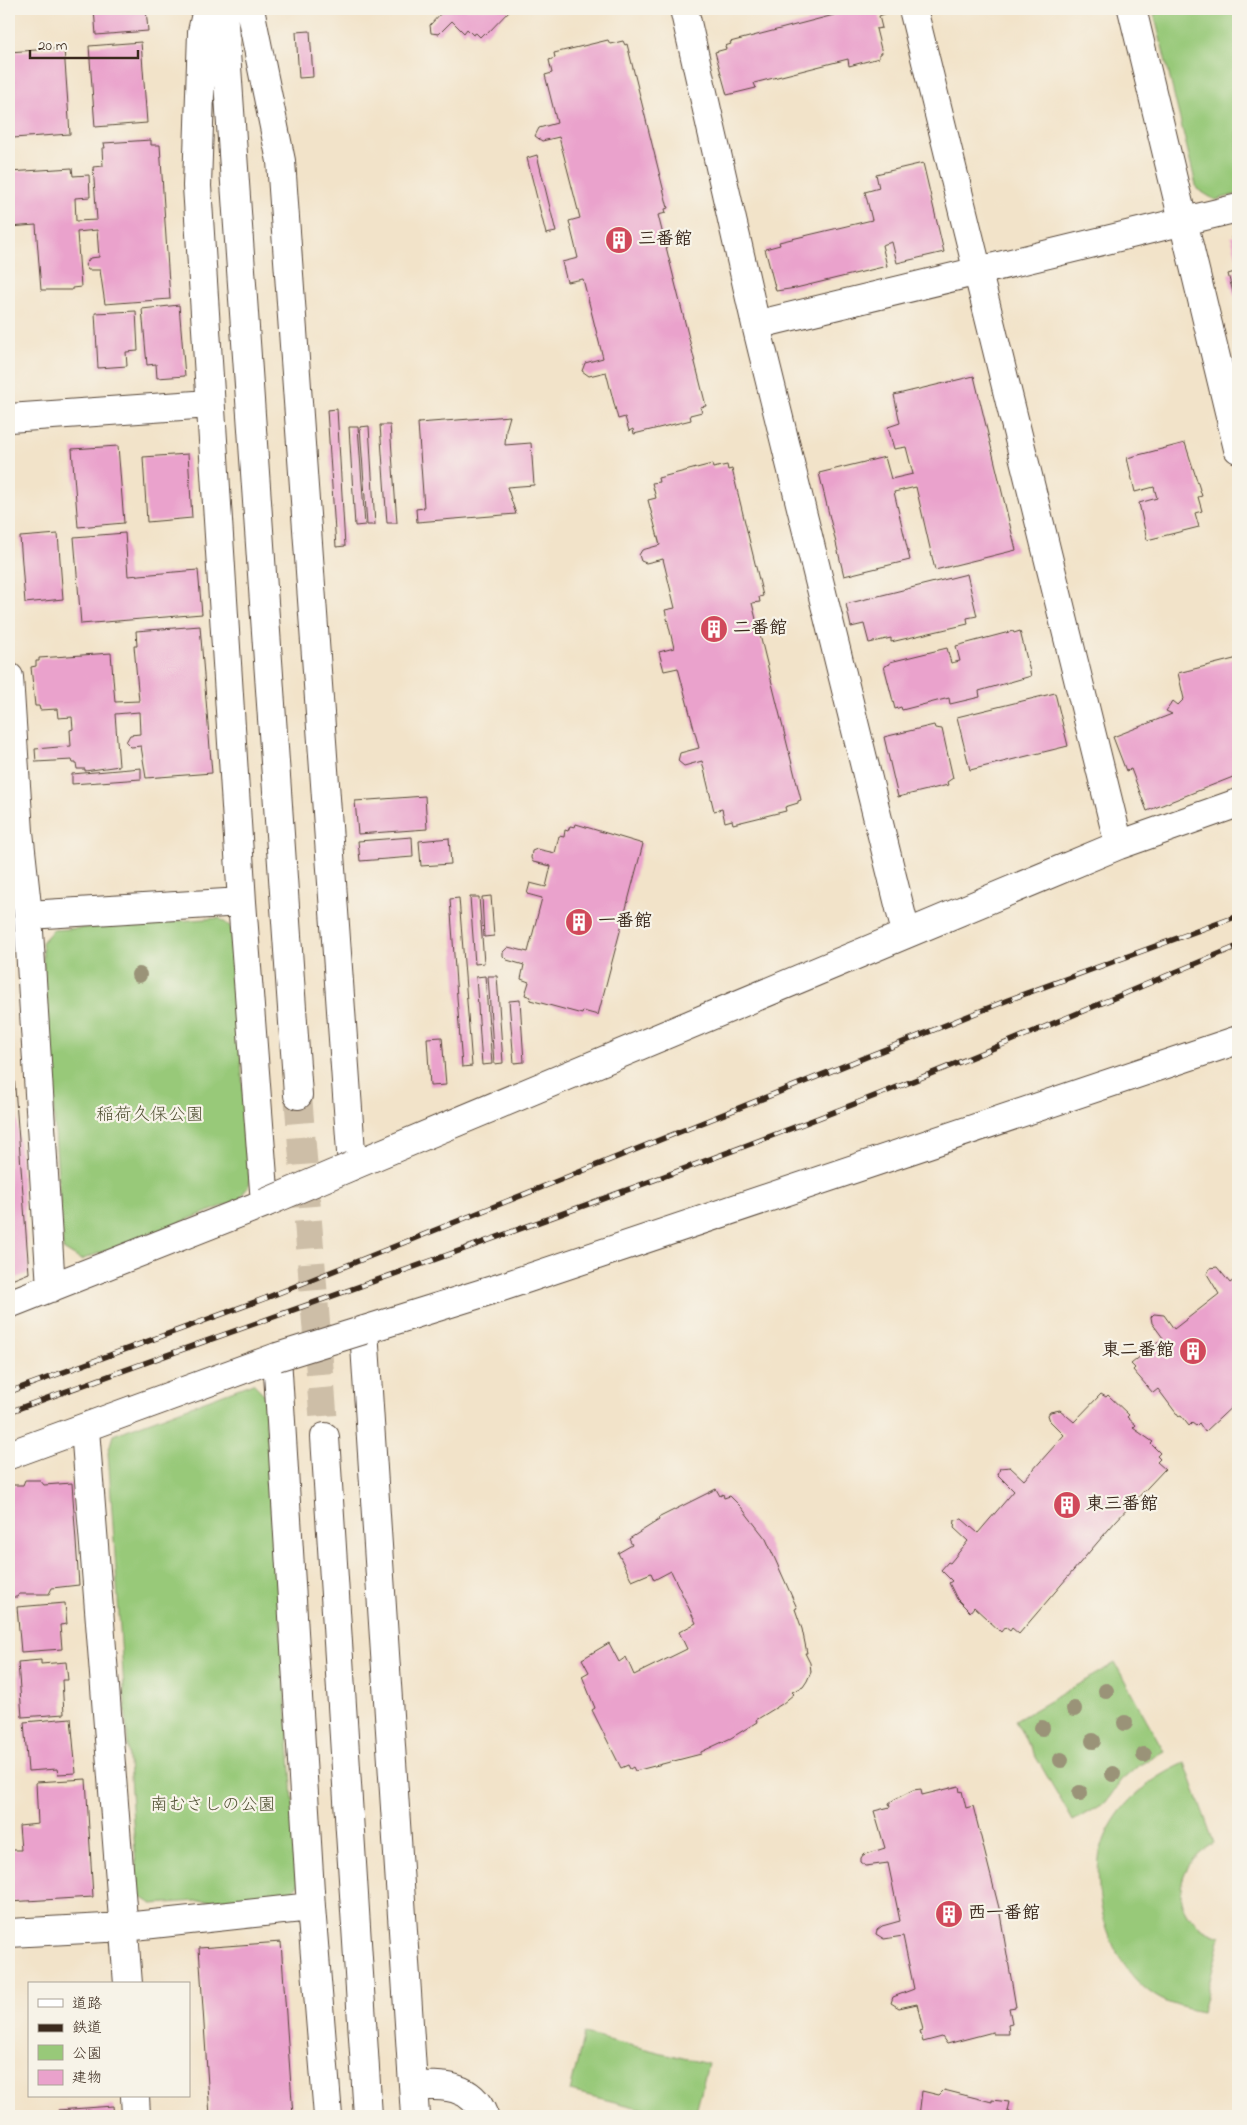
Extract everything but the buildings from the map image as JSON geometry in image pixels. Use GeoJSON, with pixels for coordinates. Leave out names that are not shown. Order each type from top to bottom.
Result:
{"type":"FeatureCollection","features":[{"type":"Feature","properties":{"kind":"street"},"geometry":{"type":"LineString","coordinates":[[207,9],[202,32],[197,186],[242,902],[265,1203]]}},
{"type":"Feature","properties":{"kind":"street"},"geometry":{"type":"LineString","coordinates":[[223,9],[298,1095]]}},
{"type":"Feature","properties":{"kind":"street"},"geometry":{"type":"LineString","coordinates":[[250,9],[253,14],[282,171],[352,1166]]}},
{"type":"Feature","properties":{"kind":"street"},"geometry":{"type":"LineString","coordinates":[[684,9],[756,325],[906,932]]}},
{"type":"Feature","properties":{"kind":"street"},"geometry":{"type":"LineString","coordinates":[[913,9],[1119,845]]}},
{"type":"Feature","properties":{"kind":"street"},"geometry":{"type":"LineString","coordinates":[[1132,9],[1238,448]]}},
{"type":"Feature","properties":{"kind":"street"},"geometry":{"type":"LineString","coordinates":[[756,325],[1238,208]]}},
{"type":"Feature","properties":{"kind":"street"},"geometry":{"type":"LineString","coordinates":[[9,418],[210,404]]}},
{"type":"Feature","properties":{"kind":"street"},"geometry":{"type":"LineString","coordinates":[[9,678],[19,832],[28,915],[51,1288]]}},
{"type":"Feature","properties":{"kind":"street"},"geometry":{"type":"LineString","coordinates":[[9,1304],[265,1203],[906,932],[1119,845],[1238,803]]}},
{"type":"Feature","properties":{"kind":"street"},"geometry":{"type":"LineString","coordinates":[[28,915],[242,902]]}},
{"type":"Feature","properties":{"kind":"street"},"geometry":{"type":"LineString","coordinates":[[9,1455],[85,1429],[278,1357],[502,1287],[1238,1040]]}},
{"type":"Feature","properties":{"kind":"street"},"geometry":{"type":"LineString","coordinates":[[364,1330],[415,2116]]}},
{"type":"Feature","properties":{"kind":"street"},"geometry":{"type":"LineString","coordinates":[[278,1357],[311,1907],[328,2116]]}},
{"type":"Feature","properties":{"kind":"street"},"geometry":{"type":"LineString","coordinates":[[85,1429],[128,1982]]}},
{"type":"Feature","properties":{"kind":"street"},"geometry":{"type":"LineString","coordinates":[[325,1437],[368,2116]]}},
{"type":"Feature","properties":{"kind":"street"},"geometry":{"type":"LineString","coordinates":[[9,1933],[125,1927],[311,1907]]}},
{"type":"Feature","properties":{"kind":"street"},"geometry":{"type":"LineString","coordinates":[[413,2086],[445,2085],[466,2093],[480,2106],[484,2116]]}},
{"type":"Feature","properties":{"kind":"street"},"geometry":{"type":"LineString","coordinates":[[134,2098],[136,2116]]}},
{"type":"Feature","properties":{"kind":"green space"},"geometry":{"type":"Polygon","coordinates":[[[1153,9],[1238,9],[1238,194],[1215,200],[1197,189],[1153,9]]]}},
{"type":"Feature","properties":{"kind":"green space","name":"稲荷久保公園"},"geometry":{"type":"Polygon","coordinates":[[[219,918],[231,927],[250,1183],[239,1200],[81,1260],[63,1249],[42,942],[53,930],[219,918]]]}},
{"type":"Feature","properties":{"kind":"green space","name":"南むさしの公園"},"geometry":{"type":"Polygon","coordinates":[[[253,1383],[264,1394],[299,1883],[290,1895],[152,1904],[138,1895],[108,1452],[113,1435],[253,1383]]]}},
{"type":"Feature","properties":{"kind":"green space"},"geometry":{"type":"Polygon","coordinates":[[[1115,1663],[1164,1751],[1138,1766],[1121,1781],[1106,1802],[1073,1821],[1015,1721],[1115,1663]]]}},
{"type":"Feature","properties":{"kind":"green space"},"geometry":{"type":"Polygon","coordinates":[[[1185,1763],[1214,1843],[1199,1853],[1189,1866],[1183,1879],[1181,1893],[1184,1907],[1192,1919],[1204,1929],[1221,1936],[1202,2012],[1169,2003],[1154,1995],[1128,1971],[1111,1939],[1105,1922],[1099,1888],[1098,1866],[1101,1849],[1109,1829],[1117,1816],[1136,1794],[1147,1785],[1185,1763]]]}},
{"type":"Feature","properties":{"kind":"green space"},"geometry":{"type":"Polygon","coordinates":[[[584,2034],[708,2064],[695,2116],[672,2116],[570,2091],[584,2034]]]}},
{"type":"Feature","properties":{"kind":"tunnel"},"geometry":{"type":"LineString","coordinates":[[298,1095],[325,1437]]}},
{"type":"Feature","properties":{"kind":"railway"},"geometry":{"type":"LineString","coordinates":[[9,1392],[266,1298],[1008,1000],[1238,916]]}},
{"type":"Feature","properties":{"kind":"railway"},"geometry":{"type":"LineString","coordinates":[[9,1412],[671,1174],[890,1090],[1238,946]]}},
{"type":"Feature","properties":{"kind":"place","name":"三番館"},"geometry":{"type":"Point","coordinates":[619,240]}},
{"type":"Feature","properties":{"kind":"place","name":"二番館"},"geometry":{"type":"Point","coordinates":[714,629]}},
{"type":"Feature","properties":{"kind":"place","name":"一番館"},"geometry":{"type":"Point","coordinates":[579,922]}},
{"type":"Feature","properties":{"kind":"place","name":"東二番館"},"geometry":{"type":"Point","coordinates":[1193,1351]}},
{"type":"Feature","properties":{"kind":"place","name":"東三番館"},"geometry":{"type":"Point","coordinates":[1067,1505]}},
{"type":"Feature","properties":{"kind":"place","name":"西一番館"},"geometry":{"type":"Point","coordinates":[949,1914]}}]}
